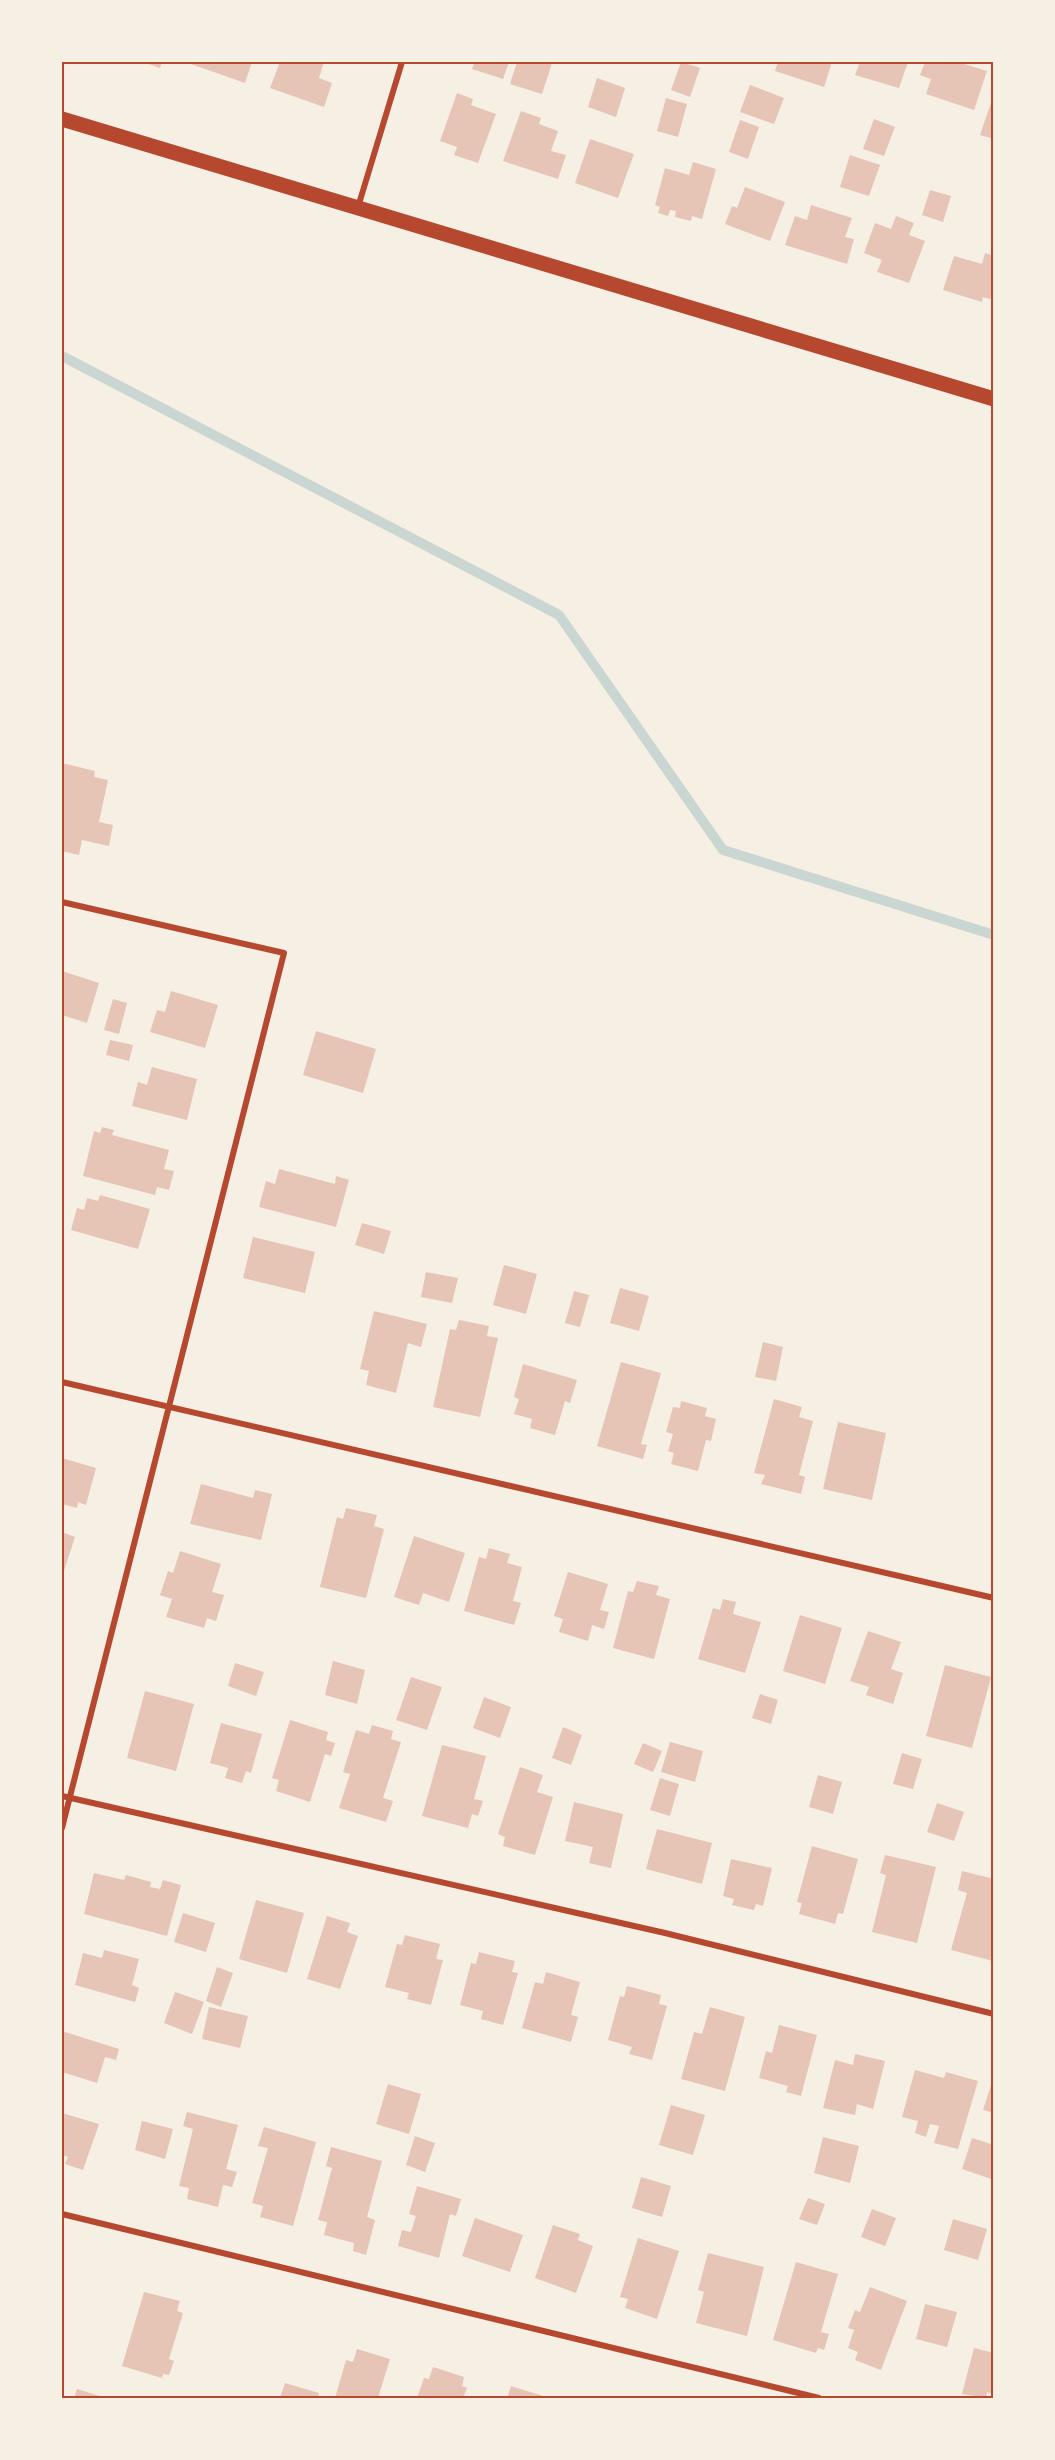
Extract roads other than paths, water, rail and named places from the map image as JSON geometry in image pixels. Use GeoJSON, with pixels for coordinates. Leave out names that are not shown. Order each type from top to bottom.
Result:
{"type":"FeatureCollection","features":[{"type":"Feature","properties":{"kind":"main road"},"geometry":{"type":"LineString","coordinates":[[62,119],[993,399]]}},
{"type":"Feature","properties":{"kind":"street"},"geometry":{"type":"LineString","coordinates":[[358,208],[402,62]]}},
{"type":"Feature","properties":{"kind":"street"},"geometry":{"type":"LineString","coordinates":[[62,902],[284,953],[62,1828]]}},
{"type":"Feature","properties":{"kind":"street"},"geometry":{"type":"LineString","coordinates":[[62,1382],[993,1598]]}},
{"type":"Feature","properties":{"kind":"street"},"geometry":{"type":"LineString","coordinates":[[62,1796],[665,1933],[993,2014]]}},
{"type":"Feature","properties":{"kind":"street"},"geometry":{"type":"LineString","coordinates":[[62,2214],[819,2398]]}},
{"type":"Feature","properties":{"kind":"waterway"},"geometry":{"type":"LineString","coordinates":[[62,356],[559,615],[723,850],[994,935]]}}]}
